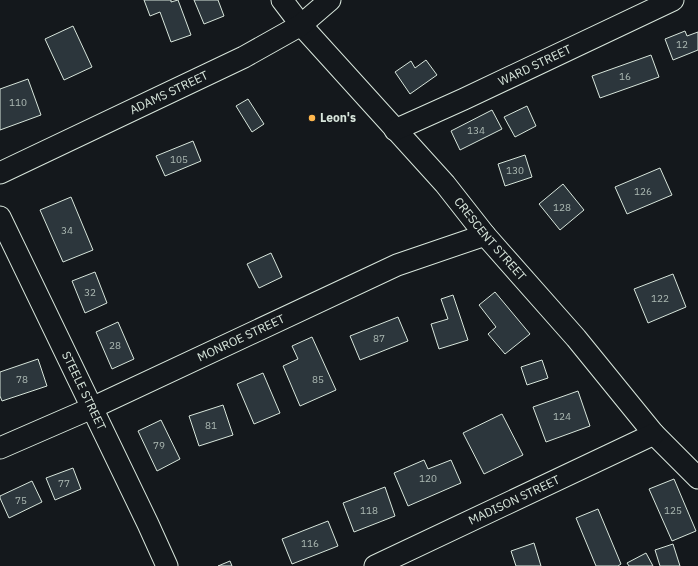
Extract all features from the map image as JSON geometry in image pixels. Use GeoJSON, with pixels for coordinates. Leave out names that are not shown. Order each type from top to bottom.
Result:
{"type":"FeatureCollection","features":[{"type":"Feature","properties":{"kind":"street","name":"CRESCENT STREET"},"geometry":{"type":"LineString","coordinates":[[282,0],[302,25],[395,130],[445,184],[485,235],[576,338],[654,434],[696,473]]}},
{"type":"Feature","properties":{"kind":"street","name":"ADAMS STREET"},"geometry":{"type":"LineString","coordinates":[[0,173],[244,57],[302,25],[330,0]]}},
{"type":"Feature","properties":{"kind":"street","name":"WARD STREET"},"geometry":{"type":"LineString","coordinates":[[395,130],[464,100],[673,0]]}},
{"type":"Feature","properties":{"kind":"street","name":"STEELE STREET"},"geometry":{"type":"LineString","coordinates":[[0,217],[167,566]]}},
{"type":"Feature","properties":{"kind":"street","name":"MONROE STREET"},"geometry":{"type":"LineString","coordinates":[[0,448],[92,408],[397,265],[485,235]]}},
{"type":"Feature","properties":{"kind":"street","name":"MADISON STREET"},"geometry":{"type":"LineString","coordinates":[[375,566],[654,434]]}},
{"type":"Feature","properties":{"kind":"building"},"geometry":{"type":"Polygon","coordinates":[[[144,0],[171,0],[171,2],[178,0],[191,35],[171,42],[160,12],[150,16],[144,0]]]}},
{"type":"Feature","properties":{"kind":"building"},"geometry":{"type":"Polygon","coordinates":[[[194,0],[218,0],[224,16],[204,24],[194,0]]]}},
{"type":"Feature","properties":{"kind":"building"},"geometry":{"type":"Polygon","coordinates":[[[73,26],[92,67],[64,80],[45,39],[73,26]]]}},
{"type":"Feature","properties":{"kind":"building"},"geometry":{"type":"Polygon","coordinates":[[[685,31],[687,36],[698,32],[698,50],[673,60],[665,39],[685,31]]]}},
{"type":"Feature","properties":{"kind":"building"},"geometry":{"type":"Polygon","coordinates":[[[651,55],[659,77],[600,98],[592,76],[651,55]]]}},
{"type":"Feature","properties":{"kind":"building"},"geometry":{"type":"Polygon","coordinates":[[[426,60],[437,75],[410,94],[395,72],[411,61],[415,68],[426,60]]]}},
{"type":"Feature","properties":{"kind":"building"},"geometry":{"type":"Polygon","coordinates":[[[28,79],[41,115],[0,130],[0,89],[28,79]]]}},
{"type":"Feature","properties":{"kind":"building"},"geometry":{"type":"Polygon","coordinates":[[[248,99],[264,124],[252,132],[236,106],[248,99]]]}},
{"type":"Feature","properties":{"kind":"building"},"geometry":{"type":"Polygon","coordinates":[[[527,106],[536,126],[515,137],[504,117],[527,106]]]}},
{"type":"Feature","properties":{"kind":"building"},"geometry":{"type":"Polygon","coordinates":[[[492,110],[502,129],[460,150],[451,131],[492,110]]]}},
{"type":"Feature","properties":{"kind":"building"},"geometry":{"type":"Polygon","coordinates":[[[193,141],[201,161],[165,176],[156,156],[193,141]]]}},
{"type":"Feature","properties":{"kind":"building"},"geometry":{"type":"Polygon","coordinates":[[[525,155],[532,177],[505,186],[498,164],[525,155]]]}},
{"type":"Feature","properties":{"kind":"building"},"geometry":{"type":"Polygon","coordinates":[[[660,168],[672,195],[627,214],[615,187],[660,168]]]}},
{"type":"Feature","properties":{"kind":"building"},"geometry":{"type":"Polygon","coordinates":[[[563,184],[584,210],[560,230],[539,204],[563,184]]]}},
{"type":"Feature","properties":{"kind":"building"},"geometry":{"type":"Polygon","coordinates":[[[71,197],[93,250],[63,262],[40,210],[71,197]]]}},
{"type":"Feature","properties":{"kind":"building"},"geometry":{"type":"Polygon","coordinates":[[[271,253],[282,277],[259,288],[247,264],[271,253]]]}},
{"type":"Feature","properties":{"kind":"building"},"geometry":{"type":"Polygon","coordinates":[[[95,272],[107,303],[85,313],[72,281],[95,272]]]}},
{"type":"Feature","properties":{"kind":"building"},"geometry":{"type":"Polygon","coordinates":[[[673,274],[686,307],[648,323],[634,289],[673,274]]]}},
{"type":"Feature","properties":{"kind":"building"},"geometry":{"type":"Polygon","coordinates":[[[495,292],[530,334],[505,354],[488,334],[496,327],[479,305],[495,292]]]}},
{"type":"Feature","properties":{"kind":"building"},"geometry":{"type":"Polygon","coordinates":[[[453,295],[468,340],[439,349],[431,324],[448,319],[441,299],[453,295]]]}},
{"type":"Feature","properties":{"kind":"building"},"geometry":{"type":"Polygon","coordinates":[[[398,317],[408,341],[360,360],[350,336],[398,317]]]}},
{"type":"Feature","properties":{"kind":"building"},"geometry":{"type":"Polygon","coordinates":[[[118,322],[134,359],[112,369],[96,332],[118,322]]]}},
{"type":"Feature","properties":{"kind":"building"},"geometry":{"type":"Polygon","coordinates":[[[312,337],[336,390],[300,406],[283,366],[298,359],[292,346],[312,337]]]}},
{"type":"Feature","properties":{"kind":"building"},"geometry":{"type":"Polygon","coordinates":[[[38,359],[47,386],[2,401],[0,396],[0,372],[38,359]]]}},
{"type":"Feature","properties":{"kind":"building"},"geometry":{"type":"Polygon","coordinates":[[[542,360],[548,378],[527,385],[521,367],[542,360]]]}},
{"type":"Feature","properties":{"kind":"building"},"geometry":{"type":"Polygon","coordinates":[[[263,373],[280,413],[254,424],[237,384],[263,373]]]}},
{"type":"Feature","properties":{"kind":"building"},"geometry":{"type":"Polygon","coordinates":[[[578,391],[590,426],[546,442],[533,407],[578,391]]]}},
{"type":"Feature","properties":{"kind":"building"},"geometry":{"type":"Polygon","coordinates":[[[223,405],[233,435],[199,446],[189,416],[223,405]]]}},
{"type":"Feature","properties":{"kind":"building"},"geometry":{"type":"Polygon","coordinates":[[[502,414],[523,455],[484,474],[463,433],[502,414]]]}},
{"type":"Feature","properties":{"kind":"building"},"geometry":{"type":"Polygon","coordinates":[[[161,420],[180,459],[157,471],[138,431],[161,420]]]}},
{"type":"Feature","properties":{"kind":"building"},"geometry":{"type":"Polygon","coordinates":[[[424,460],[428,469],[451,460],[461,483],[408,506],[394,473],[424,460]]]}},
{"type":"Feature","properties":{"kind":"building"},"geometry":{"type":"Polygon","coordinates":[[[73,468],[81,489],[55,500],[46,478],[73,468]]]}},
{"type":"Feature","properties":{"kind":"building"},"geometry":{"type":"Polygon","coordinates":[[[674,479],[696,531],[672,541],[649,489],[674,479]]]}},
{"type":"Feature","properties":{"kind":"building"},"geometry":{"type":"Polygon","coordinates":[[[32,481],[42,502],[9,518],[0,496],[32,481]]]}},
{"type":"Feature","properties":{"kind":"building"},"geometry":{"type":"Polygon","coordinates":[[[385,487],[395,516],[354,532],[343,503],[385,487]]]}},
{"type":"Feature","properties":{"kind":"building"},"geometry":{"type":"Polygon","coordinates":[[[598,509],[621,564],[618,566],[596,566],[576,518],[598,509]]]}},
{"type":"Feature","properties":{"kind":"building"},"geometry":{"type":"Polygon","coordinates":[[[328,521],[338,546],[292,564],[282,539],[328,521]]]}},
{"type":"Feature","properties":{"kind":"building"},"geometry":{"type":"Polygon","coordinates":[[[534,543],[541,566],[516,566],[511,551],[534,543]]]}},
{"type":"Feature","properties":{"kind":"building"},"geometry":{"type":"Polygon","coordinates":[[[673,544],[680,566],[660,566],[655,550],[673,544]]]}},
{"type":"Feature","properties":{"kind":"building"},"geometry":{"type":"Polygon","coordinates":[[[646,553],[653,566],[629,566],[627,563],[646,553]]]}},
{"type":"Feature","properties":{"kind":"building"},"geometry":{"type":"Polygon","coordinates":[[[230,561],[232,566],[218,566],[230,561]]]}},
{"type":"Feature","properties":{"kind":"place","name":"Leon's"},"geometry":{"type":"Point","coordinates":[312,118]}}]}
